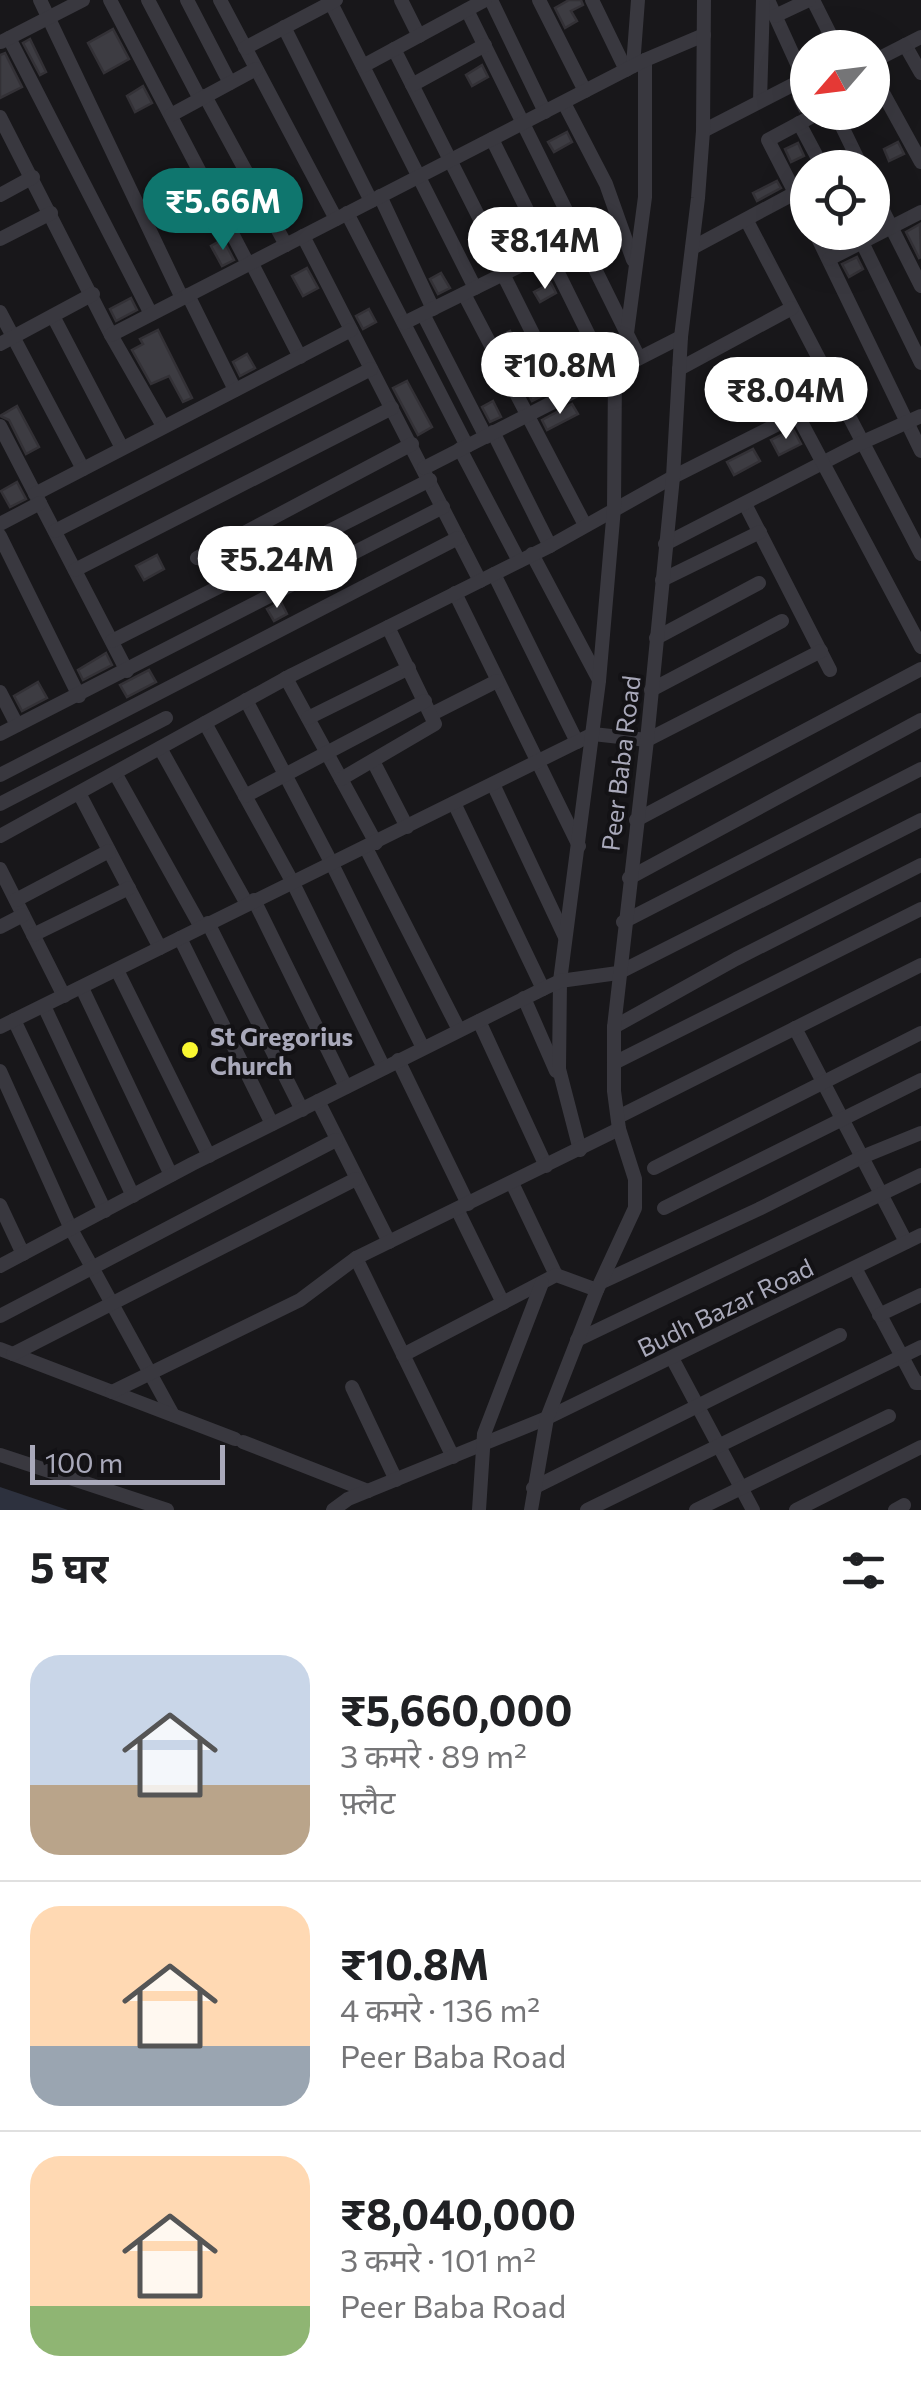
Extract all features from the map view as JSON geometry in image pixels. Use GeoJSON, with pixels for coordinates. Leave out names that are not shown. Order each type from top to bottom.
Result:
{"type":"FeatureCollection","features":[{"type":"Feature","properties":{"kind":"street"},"geometry":{"type":"LineString","coordinates":[[40,0],[235,390]]}},
{"type":"Feature","properties":{"kind":"street"},"geometry":{"type":"LineString","coordinates":[[84,0],[4,40],[151,314]]}},
{"type":"Feature","properties":{"kind":"street"},"geometry":{"type":"LineString","coordinates":[[110,0],[300,356]]}},
{"type":"Feature","properties":{"kind":"street"},"geometry":{"type":"LineString","coordinates":[[148,0],[286,245]]}},
{"type":"Feature","properties":{"kind":"street"},"geometry":{"type":"LineString","coordinates":[[187,0],[230,83]]}},
{"type":"Feature","properties":{"kind":"street"},"geometry":{"type":"LineString","coordinates":[[220,0],[404,324],[464,448],[599,681]]}},
{"type":"Feature","properties":{"kind":"street"},"geometry":{"type":"LineString","coordinates":[[401,0],[419,36]]}},
{"type":"Feature","properties":{"kind":"street"},"geometry":{"type":"LineString","coordinates":[[540,0],[585,91]]}},
{"type":"Feature","properties":{"kind":"street"},"geometry":{"type":"LineString","coordinates":[[592,0],[635,66]]}},
{"type":"Feature","properties":{"kind":"street"},"geometry":{"type":"LineString","coordinates":[[627,334],[645,198],[635,66],[638,0]]}},
{"type":"Feature","properties":{"kind":"street","name":"Peer Baba Road"},"geometry":{"type":"LineString","coordinates":[[530,1510],[547,1418],[635,1208],[635,1180],[618,1123],[614,1027],[628,878],[647,740],[673,477],[681,337],[704,131],[704,0]]}},
{"type":"Feature","properties":{"kind":"street"},"geometry":{"type":"LineString","coordinates":[[765,0],[790,45]]}},
{"type":"Feature","properties":{"kind":"street"},"geometry":{"type":"LineString","coordinates":[[760,100],[765,0]]}},
{"type":"Feature","properties":{"kind":"street"},"geometry":{"type":"LineString","coordinates":[[776,16],[811,0],[827,30]]}},
{"type":"Feature","properties":{"kind":"street"},"geometry":{"type":"LineString","coordinates":[[246,48],[334,1],[528,414],[586,525]]}},
{"type":"Feature","properties":{"kind":"street"},"geometry":{"type":"LineString","coordinates":[[363,66],[467,10],[492,1],[545,112]]}},
{"type":"Feature","properties":{"kind":"street"},"geometry":{"type":"LineString","coordinates":[[467,10],[639,358]]}},
{"type":"Feature","properties":{"kind":"street"},"geometry":{"type":"LineString","coordinates":[[284,28],[375,199],[489,435],[550,546]]}},
{"type":"Feature","properties":{"kind":"street"},"geometry":{"type":"LineString","coordinates":[[111,334],[704,34]]}},
{"type":"Feature","properties":{"kind":"street"},"geometry":{"type":"LineString","coordinates":[[890,53],[921,36]]}},
{"type":"Feature","properties":{"kind":"street"},"geometry":{"type":"LineString","coordinates":[[412,86],[485,45]]}},
{"type":"Feature","properties":{"kind":"street"},"geometry":{"type":"LineString","coordinates":[[906,45],[921,73]]}},
{"type":"Feature","properties":{"kind":"street"},"geometry":{"type":"LineString","coordinates":[[394,49],[499,256],[503,274],[564,396]]}},
{"type":"Feature","properties":{"kind":"street"},"geometry":{"type":"LineString","coordinates":[[171,115],[256,68]]}},
{"type":"Feature","properties":{"kind":"street"},"geometry":{"type":"LineString","coordinates":[[704,131],[790,86]]}},
{"type":"Feature","properties":{"kind":"street"},"geometry":{"type":"LineString","coordinates":[[564,103],[606,184],[635,266]]}},
{"type":"Feature","properties":{"kind":"street"},"geometry":{"type":"LineString","coordinates":[[890,105],[921,162]]}},
{"type":"Feature","properties":{"kind":"street"},"geometry":{"type":"LineString","coordinates":[[0,117],[111,334],[163,426]]}},
{"type":"Feature","properties":{"kind":"street"},"geometry":{"type":"LineString","coordinates":[[790,127],[768,140],[790,184]]}},
{"type":"Feature","properties":{"kind":"street"},"geometry":{"type":"LineString","coordinates":[[492,139],[611,372],[614,508],[593,734],[560,981],[558,1069],[580,1150]]}},
{"type":"Feature","properties":{"kind":"street"},"geometry":{"type":"LineString","coordinates":[[0,195],[33,177]]}},
{"type":"Feature","properties":{"kind":"street"},"geometry":{"type":"LineString","coordinates":[[692,248],[790,197]]}},
{"type":"Feature","properties":{"kind":"street"},"geometry":{"type":"LineString","coordinates":[[921,212],[891,227],[921,286]]}},
{"type":"Feature","properties":{"kind":"street"},"geometry":{"type":"LineString","coordinates":[[0,239],[51,213]]}},
{"type":"Feature","properties":{"kind":"street"},"geometry":{"type":"LineString","coordinates":[[747,221],[921,554]]}},
{"type":"Feature","properties":{"kind":"street"},"geometry":{"type":"LineString","coordinates":[[303,236],[458,538],[487,577],[577,742]]}},
{"type":"Feature","properties":{"kind":"street"},"geometry":{"type":"LineString","coordinates":[[824,250],[914,419],[921,451]]}},
{"type":"Feature","properties":{"kind":"street"},"geometry":{"type":"LineString","coordinates":[[829,259],[842,250]]}},
{"type":"Feature","properties":{"kind":"street"},"geometry":{"type":"LineString","coordinates":[[866,250],[921,363]]}},
{"type":"Feature","properties":{"kind":"street"},"geometry":{"type":"LineString","coordinates":[[404,324],[548,252]]}},
{"type":"Feature","properties":{"kind":"street"},"geometry":{"type":"LineString","coordinates":[[7,340],[93,294]]}},
{"type":"Feature","properties":{"kind":"street"},"geometry":{"type":"LineString","coordinates":[[679,369],[792,308]]}},
{"type":"Feature","properties":{"kind":"street"},"geometry":{"type":"LineString","coordinates":[[0,312],[7,340],[84,469]]}},
{"type":"Feature","properties":{"kind":"street"},"geometry":{"type":"LineString","coordinates":[[53,316],[122,448]]}},
{"type":"Feature","properties":{"kind":"street"},"geometry":{"type":"LineString","coordinates":[[0,524],[84,469],[351,330]]}},
{"type":"Feature","properties":{"kind":"street"},"geometry":{"type":"LineString","coordinates":[[112,641],[427,474],[464,448],[681,337]]}},
{"type":"Feature","properties":{"kind":"street"},"geometry":{"type":"LineString","coordinates":[[55,531],[371,369]]}},
{"type":"Feature","properties":{"kind":"street"},"geometry":{"type":"LineString","coordinates":[[75,570],[392,408]]}},
{"type":"Feature","properties":{"kind":"street"},"geometry":{"type":"LineString","coordinates":[[0,836],[286,678],[797,416],[921,648]]}},
{"type":"Feature","properties":{"kind":"street"},"geometry":{"type":"LineString","coordinates":[[665,544],[914,419]]}},
{"type":"Feature","properties":{"kind":"street"},"geometry":{"type":"LineString","coordinates":[[0,426],[127,671]]}},
{"type":"Feature","properties":{"kind":"street"},"geometry":{"type":"LineString","coordinates":[[197,558],[412,444]]}},
{"type":"Feature","properties":{"kind":"street"},"geometry":{"type":"LineString","coordinates":[[745,504],[830,670]]}},
{"type":"Feature","properties":{"kind":"street"},"geometry":{"type":"LineString","coordinates":[[0,734],[443,508]]}},
{"type":"Feature","properties":{"kind":"street"},"geometry":{"type":"LineString","coordinates":[[662,580],[760,532]]}},
{"type":"Feature","properties":{"kind":"street"},"geometry":{"type":"LineString","coordinates":[[0,536],[79,696]]}},
{"type":"Feature","properties":{"kind":"street"},"geometry":{"type":"LineString","coordinates":[[0,775],[458,538]]}},
{"type":"Feature","properties":{"kind":"street"},"geometry":{"type":"LineString","coordinates":[[656,638],[759,583]]}},
{"type":"Feature","properties":{"kind":"street"},"geometry":{"type":"LineString","coordinates":[[455,594],[579,847]]}},
{"type":"Feature","properties":{"kind":"street"},"geometry":{"type":"LineString","coordinates":[[652,690],[782,622]]}},
{"type":"Feature","properties":{"kind":"street"},"geometry":{"type":"LineString","coordinates":[[341,779],[433,727],[428,707],[388,626]]}},
{"type":"Feature","properties":{"kind":"street"},"geometry":{"type":"LineString","coordinates":[[105,1211],[7,1023],[593,734],[647,740],[820,651]]}},
{"type":"Feature","properties":{"kind":"street"},"geometry":{"type":"LineString","coordinates":[[308,718],[409,668]]}},
{"type":"Feature","properties":{"kind":"street"},"geometry":{"type":"LineString","coordinates":[[636,820],[921,668]]}},
{"type":"Feature","properties":{"kind":"street"},"geometry":{"type":"LineString","coordinates":[[286,678],[341,779],[459,1030]]}},
{"type":"Feature","properties":{"kind":"street"},"geometry":{"type":"LineString","coordinates":[[245,796],[326,751],[497,681]]}},
{"type":"Feature","properties":{"kind":"street"},"geometry":{"type":"LineString","coordinates":[[0,692],[18,725]]}},
{"type":"Feature","properties":{"kind":"street"},"geometry":{"type":"LineString","coordinates":[[246,700],[423,1048]]}},
{"type":"Feature","properties":{"kind":"street"},"geometry":{"type":"LineString","coordinates":[[0,804],[166,718]]}},
{"type":"Feature","properties":{"kind":"street"},"geometry":{"type":"LineString","coordinates":[[628,878],[921,720]]}},
{"type":"Feature","properties":{"kind":"street"},"geometry":{"type":"LineString","coordinates":[[205,723],[391,1064],[463,1206],[503,1303]]}},
{"type":"Feature","properties":{"kind":"street"},"geometry":{"type":"LineString","coordinates":[[160,748],[251,902],[346,1087]]}},
{"type":"Feature","properties":{"kind":"street"},"geometry":{"type":"LineString","coordinates":[[373,762],[407,827]]}},
{"type":"Feature","properties":{"kind":"street"},"geometry":{"type":"LineString","coordinates":[[624,922],[921,769]]}},
{"type":"Feature","properties":{"kind":"street"},"geometry":{"type":"LineString","coordinates":[[115,773],[205,926],[302,1110]]}},
{"type":"Feature","properties":{"kind":"street"},"geometry":{"type":"LineString","coordinates":[[493,784],[566,939]]}},
{"type":"Feature","properties":{"kind":"street"},"geometry":{"type":"LineString","coordinates":[[79,793],[160,948]]}},
{"type":"Feature","properties":{"kind":"street"},"geometry":{"type":"LineString","coordinates":[[454,804],[543,989]]}},
{"type":"Feature","properties":{"kind":"street"},"geometry":{"type":"LineString","coordinates":[[0,1266],[524,998],[560,981],[618,973],[921,820]]}},
{"type":"Feature","properties":{"kind":"street"},"geometry":{"type":"LineString","coordinates":[[16,900],[109,851]]}},
{"type":"Feature","properties":{"kind":"street"},"geometry":{"type":"LineString","coordinates":[[614,1027],[921,866]]}},
{"type":"Feature","properties":{"kind":"street"},"geometry":{"type":"LineString","coordinates":[[0,869],[64,996]]}},
{"type":"Feature","properties":{"kind":"street"},"geometry":{"type":"LineString","coordinates":[[33,935],[128,888]]}},
{"type":"Feature","properties":{"kind":"street"},"geometry":{"type":"LineString","coordinates":[[614,1063],[921,909]]}},
{"type":"Feature","properties":{"kind":"street"},"geometry":{"type":"LineString","coordinates":[[0,927],[23,915]]}},
{"type":"Feature","properties":{"kind":"street"},"geometry":{"type":"LineString","coordinates":[[180,938],[272,1124]]}},
{"type":"Feature","properties":{"kind":"street"},"geometry":{"type":"LineString","coordinates":[[112,1392],[300,1300],[356,1258],[580,1150],[618,1123],[921,965]]}},
{"type":"Feature","properties":{"kind":"street"},"geometry":{"type":"LineString","coordinates":[[117,970],[210,1156]]}},
{"type":"Feature","properties":{"kind":"street"},"geometry":{"type":"LineString","coordinates":[[82,988],[171,1176]]}},
{"type":"Feature","properties":{"kind":"street"},"geometry":{"type":"LineString","coordinates":[[524,998],[563,1085]]}},
{"type":"Feature","properties":{"kind":"street"},"geometry":{"type":"LineString","coordinates":[[44,1006],[133,1196]]}},
{"type":"Feature","properties":{"kind":"street"},"geometry":{"type":"LineString","coordinates":[[479,1021],[546,1166]]}},
{"type":"Feature","properties":{"kind":"street"},"geometry":{"type":"LineString","coordinates":[[795,1028],[906,1242]]}},
{"type":"Feature","properties":{"kind":"street"},"geometry":{"type":"LineString","coordinates":[[654,1168],[921,1032]]}},
{"type":"Feature","properties":{"kind":"street"},"geometry":{"type":"LineString","coordinates":[[0,1071],[71,1229],[172,1415]]}},
{"type":"Feature","properties":{"kind":"street"},"geometry":{"type":"LineString","coordinates":[[664,1208],[921,1080]]}},
{"type":"Feature","properties":{"kind":"street"},"geometry":{"type":"LineString","coordinates":[[318,1101],[389,1242]]}},
{"type":"Feature","properties":{"kind":"street"},"geometry":{"type":"LineString","coordinates":[[404,1355],[549,1279],[600,1286],[862,1157],[921,1134]]}},
{"type":"Feature","properties":{"kind":"street"},"geometry":{"type":"LineString","coordinates":[[0,1316],[336,1140]]}},
{"type":"Feature","properties":{"kind":"street"},"geometry":{"type":"LineString","coordinates":[[577,1340],[921,1176]]}},
{"type":"Feature","properties":{"kind":"street"},"geometry":{"type":"LineString","coordinates":[[7,1351],[114,1305],[356,1179]]}},
{"type":"Feature","properties":{"kind":"street"},"geometry":{"type":"LineString","coordinates":[[479,1510],[484,1434],[549,1279],[512,1183]]}},
{"type":"Feature","properties":{"kind":"street"},"geometry":{"type":"LineString","coordinates":[[0,1205],[22,1254]]}},
{"type":"Feature","properties":{"kind":"street","name":"Budh Bazar Road"},"geometry":{"type":"LineString","coordinates":[[332,1510],[368,1491],[547,1418],[921,1235]]}},
{"type":"Feature","properties":{"kind":"street"},"geometry":{"type":"LineString","coordinates":[[356,1258],[453,1457]]}},
{"type":"Feature","properties":{"kind":"street"},"geometry":{"type":"LineString","coordinates":[[855,1268],[916,1383],[921,1383]]}},
{"type":"Feature","properties":{"kind":"street"},"geometry":{"type":"LineString","coordinates":[[879,1316],[921,1294]]}},
{"type":"Feature","properties":{"kind":"street"},"geometry":{"type":"LineString","coordinates":[[532,1488],[840,1335]]}},
{"type":"Feature","properties":{"kind":"street"},"geometry":{"type":"LineString","coordinates":[[587,1510],[921,1347]]}},
{"type":"Feature","properties":{"kind":"street"},"geometry":{"type":"LineString","coordinates":[[7,1351],[368,1491]]}},
{"type":"Feature","properties":{"kind":"street"},"geometry":{"type":"LineString","coordinates":[[672,1358],[752,1510]]}},
{"type":"Feature","properties":{"kind":"street"},"geometry":{"type":"LineString","coordinates":[[352,1388],[396,1480]]}},
{"type":"Feature","properties":{"kind":"street"},"geometry":{"type":"LineString","coordinates":[[696,1510],[889,1416]]}},
{"type":"Feature","properties":{"kind":"street"},"geometry":{"type":"LineString","coordinates":[[796,1510],[921,1447]]}},
{"type":"Feature","properties":{"kind":"street"},"geometry":{"type":"LineString","coordinates":[[0,1456],[167,1510]]}},
{"type":"Feature","properties":{"kind":"water"},"geometry":{"type":"Polygon","coordinates":[[[0,1487],[68,1510],[0,1510],[0,1487]]]}},
{"type":"Feature","properties":{"kind":"building"},"geometry":{"type":"Polygon","coordinates":[[[569,0],[581,0],[583,5],[571,11],[577,21],[565,28],[555,8],[569,0]]]}},
{"type":"Feature","properties":{"kind":"building"},"geometry":{"type":"Polygon","coordinates":[[[113,29],[129,59],[104,73],[88,43],[113,29]]]}},
{"type":"Feature","properties":{"kind":"building"},"geometry":{"type":"Polygon","coordinates":[[[30,39],[46,72],[40,75],[23,43],[30,39]]]}},
{"type":"Feature","properties":{"kind":"building"},"geometry":{"type":"Polygon","coordinates":[[[5,53],[22,87],[0,98],[0,55],[5,53]]]}},
{"type":"Feature","properties":{"kind":"building"},"geometry":{"type":"Polygon","coordinates":[[[482,65],[488,77],[472,86],[466,75],[482,65]]]}},
{"type":"Feature","properties":{"kind":"building"},"geometry":{"type":"Polygon","coordinates":[[[143,86],[152,103],[135,112],[127,96],[143,86]]]}},
{"type":"Feature","properties":{"kind":"building"},"geometry":{"type":"Polygon","coordinates":[[[567,132],[572,142],[554,152],[548,142],[567,132]]]}},
{"type":"Feature","properties":{"kind":"building"},"geometry":{"type":"Polygon","coordinates":[[[898,142],[904,154],[890,161],[890,150],[884,149],[898,142]]]}},
{"type":"Feature","properties":{"kind":"building"},"geometry":{"type":"Polygon","coordinates":[[[798,143],[801,150],[790,150],[790,160],[785,149],[798,143]]]}},
{"type":"Feature","properties":{"kind":"building"},"geometry":{"type":"Polygon","coordinates":[[[777,181],[781,188],[757,201],[753,193],[777,181]]]}},
{"type":"Feature","properties":{"kind":"building"},"geometry":{"type":"Polygon","coordinates":[[[920,224],[921,257],[919,258],[906,232],[920,224]]]}},
{"type":"Feature","properties":{"kind":"building"},"geometry":{"type":"Polygon","coordinates":[[[599,225],[612,255],[603,260],[588,231],[599,225]]]}},
{"type":"Feature","properties":{"kind":"building"},"geometry":{"type":"Polygon","coordinates":[[[223,239],[234,260],[222,266],[211,246],[223,239]]]}},
{"type":"Feature","properties":{"kind":"building"},"geometry":{"type":"Polygon","coordinates":[[[857,257],[863,269],[849,277],[842,264],[857,257]]]}},
{"type":"Feature","properties":{"kind":"building"},"geometry":{"type":"Polygon","coordinates":[[[307,268],[318,288],[303,296],[292,276],[307,268]]]}},
{"type":"Feature","properties":{"kind":"building"},"geometry":{"type":"Polygon","coordinates":[[[441,273],[450,288],[438,294],[430,279],[441,273]]]}},
{"type":"Feature","properties":{"kind":"building"},"geometry":{"type":"Polygon","coordinates":[[[551,283],[556,293],[540,302],[534,292],[551,283]]]}},
{"type":"Feature","properties":{"kind":"building"},"geometry":{"type":"Polygon","coordinates":[[[131,298],[137,310],[116,321],[110,309],[131,298]]]}},
{"type":"Feature","properties":{"kind":"building"},"geometry":{"type":"Polygon","coordinates":[[[369,309],[376,322],[363,329],[356,316],[369,309]]]}},
{"type":"Feature","properties":{"kind":"building"},"geometry":{"type":"Polygon","coordinates":[[[158,330],[192,398],[183,402],[169,376],[151,384],[132,350],[143,344],[140,339],[158,330]]]}},
{"type":"Feature","properties":{"kind":"building"},"geometry":{"type":"Polygon","coordinates":[[[510,331],[544,395],[532,401],[499,337],[510,331]]]}},
{"type":"Feature","properties":{"kind":"building"},"geometry":{"type":"Polygon","coordinates":[[[618,339],[625,354],[613,360],[606,346],[618,339]]]}},
{"type":"Feature","properties":{"kind":"building"},"geometry":{"type":"Polygon","coordinates":[[[247,354],[255,368],[240,376],[233,362],[247,354]]]}},
{"type":"Feature","properties":{"kind":"building"},"geometry":{"type":"Polygon","coordinates":[[[407,381],[432,427],[418,435],[393,388],[407,381]]]}},
{"type":"Feature","properties":{"kind":"building"},"geometry":{"type":"Polygon","coordinates":[[[493,401],[501,417],[490,422],[482,407],[493,401]]]}},
{"type":"Feature","properties":{"kind":"building"},"geometry":{"type":"Polygon","coordinates":[[[572,404],[578,414],[547,430],[542,420],[572,404]]]}},
{"type":"Feature","properties":{"kind":"building"},"geometry":{"type":"Polygon","coordinates":[[[17,406],[39,447],[26,454],[9,420],[0,416],[17,406]]]}},
{"type":"Feature","properties":{"kind":"building"},"geometry":{"type":"Polygon","coordinates":[[[793,429],[801,444],[779,455],[771,440],[793,429]]]}},
{"type":"Feature","properties":{"kind":"building"},"geometry":{"type":"Polygon","coordinates":[[[753,449],[760,461],[734,475],[727,462],[753,449]]]}},
{"type":"Feature","properties":{"kind":"building"},"geometry":{"type":"Polygon","coordinates":[[[17,482],[26,499],[10,507],[1,491],[17,482]]]}},
{"type":"Feature","properties":{"kind":"building"},"geometry":{"type":"Polygon","coordinates":[[[157,555],[164,569],[144,580],[136,566],[157,555]]]}},
{"type":"Feature","properties":{"kind":"building"},"geometry":{"type":"Polygon","coordinates":[[[281,602],[287,614],[274,621],[267,609],[281,602]]]}},
{"type":"Feature","properties":{"kind":"building"},"geometry":{"type":"Polygon","coordinates":[[[106,653],[112,665],[83,680],[78,670],[106,653]]]}},
{"type":"Feature","properties":{"kind":"building"},"geometry":{"type":"Polygon","coordinates":[[[149,670],[156,682],[127,697],[120,685],[149,670]]]}},
{"type":"Feature","properties":{"kind":"building"},"geometry":{"type":"Polygon","coordinates":[[[38,682],[47,698],[22,711],[14,696],[38,682]]]}},
{"type":"Feature","properties":{"kind":"place","name":"St Gregorius Church"},"geometry":{"type":"Point","coordinates":[190,1050]}}]}
